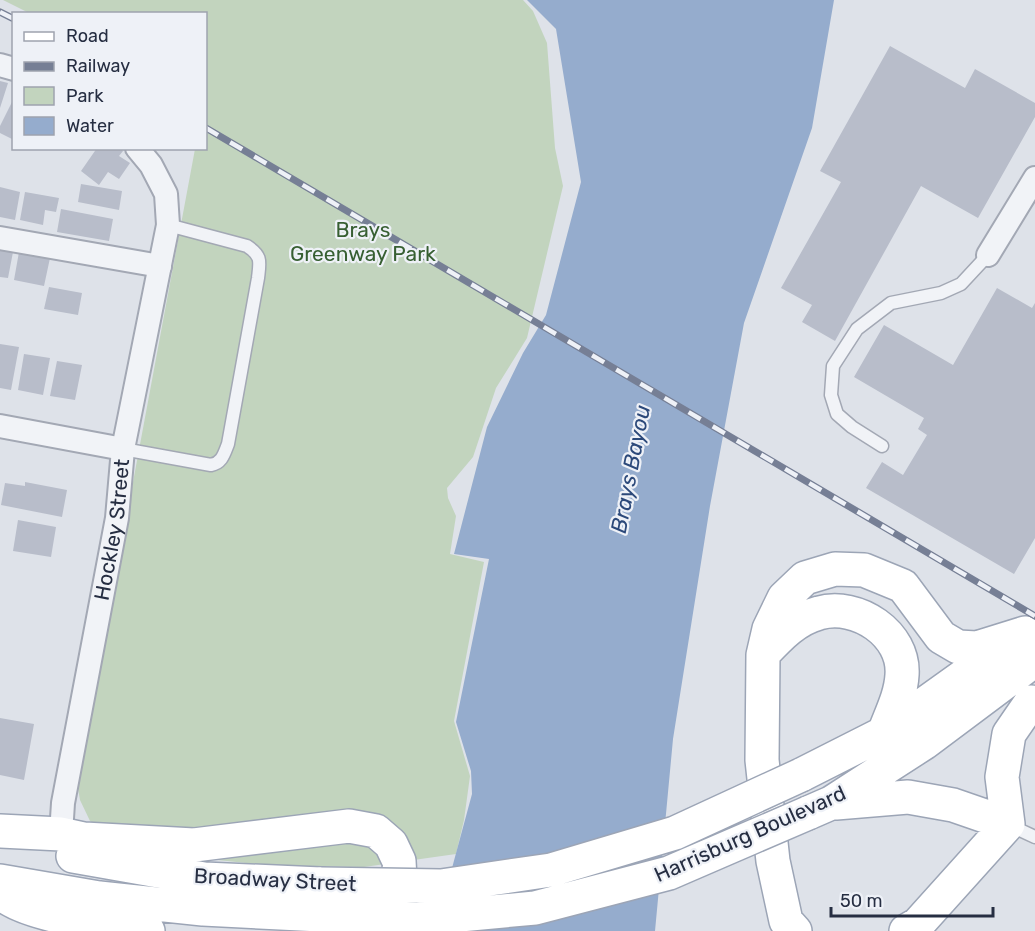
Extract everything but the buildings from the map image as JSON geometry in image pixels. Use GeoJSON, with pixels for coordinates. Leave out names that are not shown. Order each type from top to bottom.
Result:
{"type":"FeatureCollection","features":[{"type":"Feature","properties":{"kind":"main road"},"geometry":{"type":"LineString","coordinates":[[795,931],[786,921],[773,861],[762,760],[763,655],[769,629],[784,598],[805,578],[835,569],[864,570],[903,586],[941,637],[958,647],[977,648],[1032,639]]}},
{"type":"Feature","properties":{"kind":"main road"},"geometry":{"type":"LineString","coordinates":[[763,655],[787,629],[820,612],[850,610],[882,628],[899,650],[903,674],[884,733]]}},
{"type":"Feature","properties":{"kind":"main road","name":"Harrisburg Boulevard"},"geometry":{"type":"LineString","coordinates":[[551,870],[675,833],[801,775],[884,733],[1032,639]]}},
{"type":"Feature","properties":{"kind":"main road","name":"Harrisburg Boulevard"},"geometry":{"type":"LineString","coordinates":[[535,908],[669,873],[819,808],[924,743],[1032,639]]}},
{"type":"Feature","properties":{"kind":"main road"},"geometry":{"type":"LineString","coordinates":[[924,743],[1033,700]]}},
{"type":"Feature","properties":{"kind":"main road"},"geometry":{"type":"LineString","coordinates":[[1022,831],[1002,777],[1009,734],[1033,700]]}},
{"type":"Feature","properties":{"kind":"main road"},"geometry":{"type":"LineString","coordinates":[[819,808],[908,797],[952,805],[1022,831]]}},
{"type":"Feature","properties":{"kind":"main road"},"geometry":{"type":"LineString","coordinates":[[0,831],[61,834],[84,839],[194,845],[350,826],[376,831],[392,844],[399,861],[401,897],[398,931]]}},
{"type":"Feature","properties":{"kind":"main road"},"geometry":{"type":"LineString","coordinates":[[906,931],[918,924],[1022,831]]}},
{"type":"Feature","properties":{"kind":"main road","name":"Broadway Street"},"geometry":{"type":"LineString","coordinates":[[0,841],[418,919],[535,908]]}},
{"type":"Feature","properties":{"kind":"main road","name":"Broadway Street"},"geometry":{"type":"LineString","coordinates":[[0,881],[99,898],[203,909],[320,900],[551,870]]}},
{"type":"Feature","properties":{"kind":"main road"},"geometry":{"type":"LineString","coordinates":[[0,892],[37,922],[148,931]]}},
{"type":"Feature","properties":{"kind":"street","name":"Hockley Street"},"geometry":{"type":"LineString","coordinates":[[61,834],[63,803],[117,518],[123,449],[168,225],[166,194],[151,165],[139,150]]}},
{"type":"Feature","properties":{"kind":"street"},"geometry":{"type":"LineString","coordinates":[[988,255],[1035,178]]}},
{"type":"Feature","properties":{"kind":"street"},"geometry":{"type":"LineString","coordinates":[[0,238],[160,266]]}},
{"type":"Feature","properties":{"kind":"street"},"geometry":{"type":"LineString","coordinates":[[0,426],[123,449]]}},
{"type":"Feature","properties":{"kind":"lane"},"geometry":{"type":"LineString","coordinates":[[123,449],[211,465],[221,460],[228,444],[258,278],[259,257],[247,246],[168,225]]}},
{"type":"Feature","properties":{"kind":"lane"},"geometry":{"type":"LineString","coordinates":[[882,446],[852,427],[837,414],[831,395],[833,366],[857,329],[891,303],[941,293],[961,284],[988,255]]}},
{"type":"Feature","properties":{"kind":"green space","name":"Brays Greenway Park"},"geometry":{"type":"Polygon","coordinates":[[[3,0],[523,0],[533,11],[547,43],[555,148],[563,186],[527,338],[496,388],[473,457],[447,488],[448,498],[456,516],[450,554],[484,562],[454,721],[470,776],[464,820],[456,854],[364,867],[275,866],[178,856],[127,845],[90,821],[80,800],[77,783],[195,150],[207,150],[207,12],[27,12],[3,0]]]}},
{"type":"Feature","properties":{"kind":"water","name":"Brays Bayou"},"geometry":{"type":"Polygon","coordinates":[[[527,0],[834,0],[812,128],[744,323],[710,506],[673,739],[655,931],[435,931],[472,794],[471,771],[456,722],[489,559],[454,554],[487,427],[523,353],[546,315],[581,182],[556,29],[527,0]]]}},
{"type":"Feature","properties":{"kind":"railway"},"geometry":{"type":"LineString","coordinates":[[0,12],[12,18]]}},
{"type":"Feature","properties":{"kind":"railway"},"geometry":{"type":"LineString","coordinates":[[207,129],[1035,616]]}}]}
